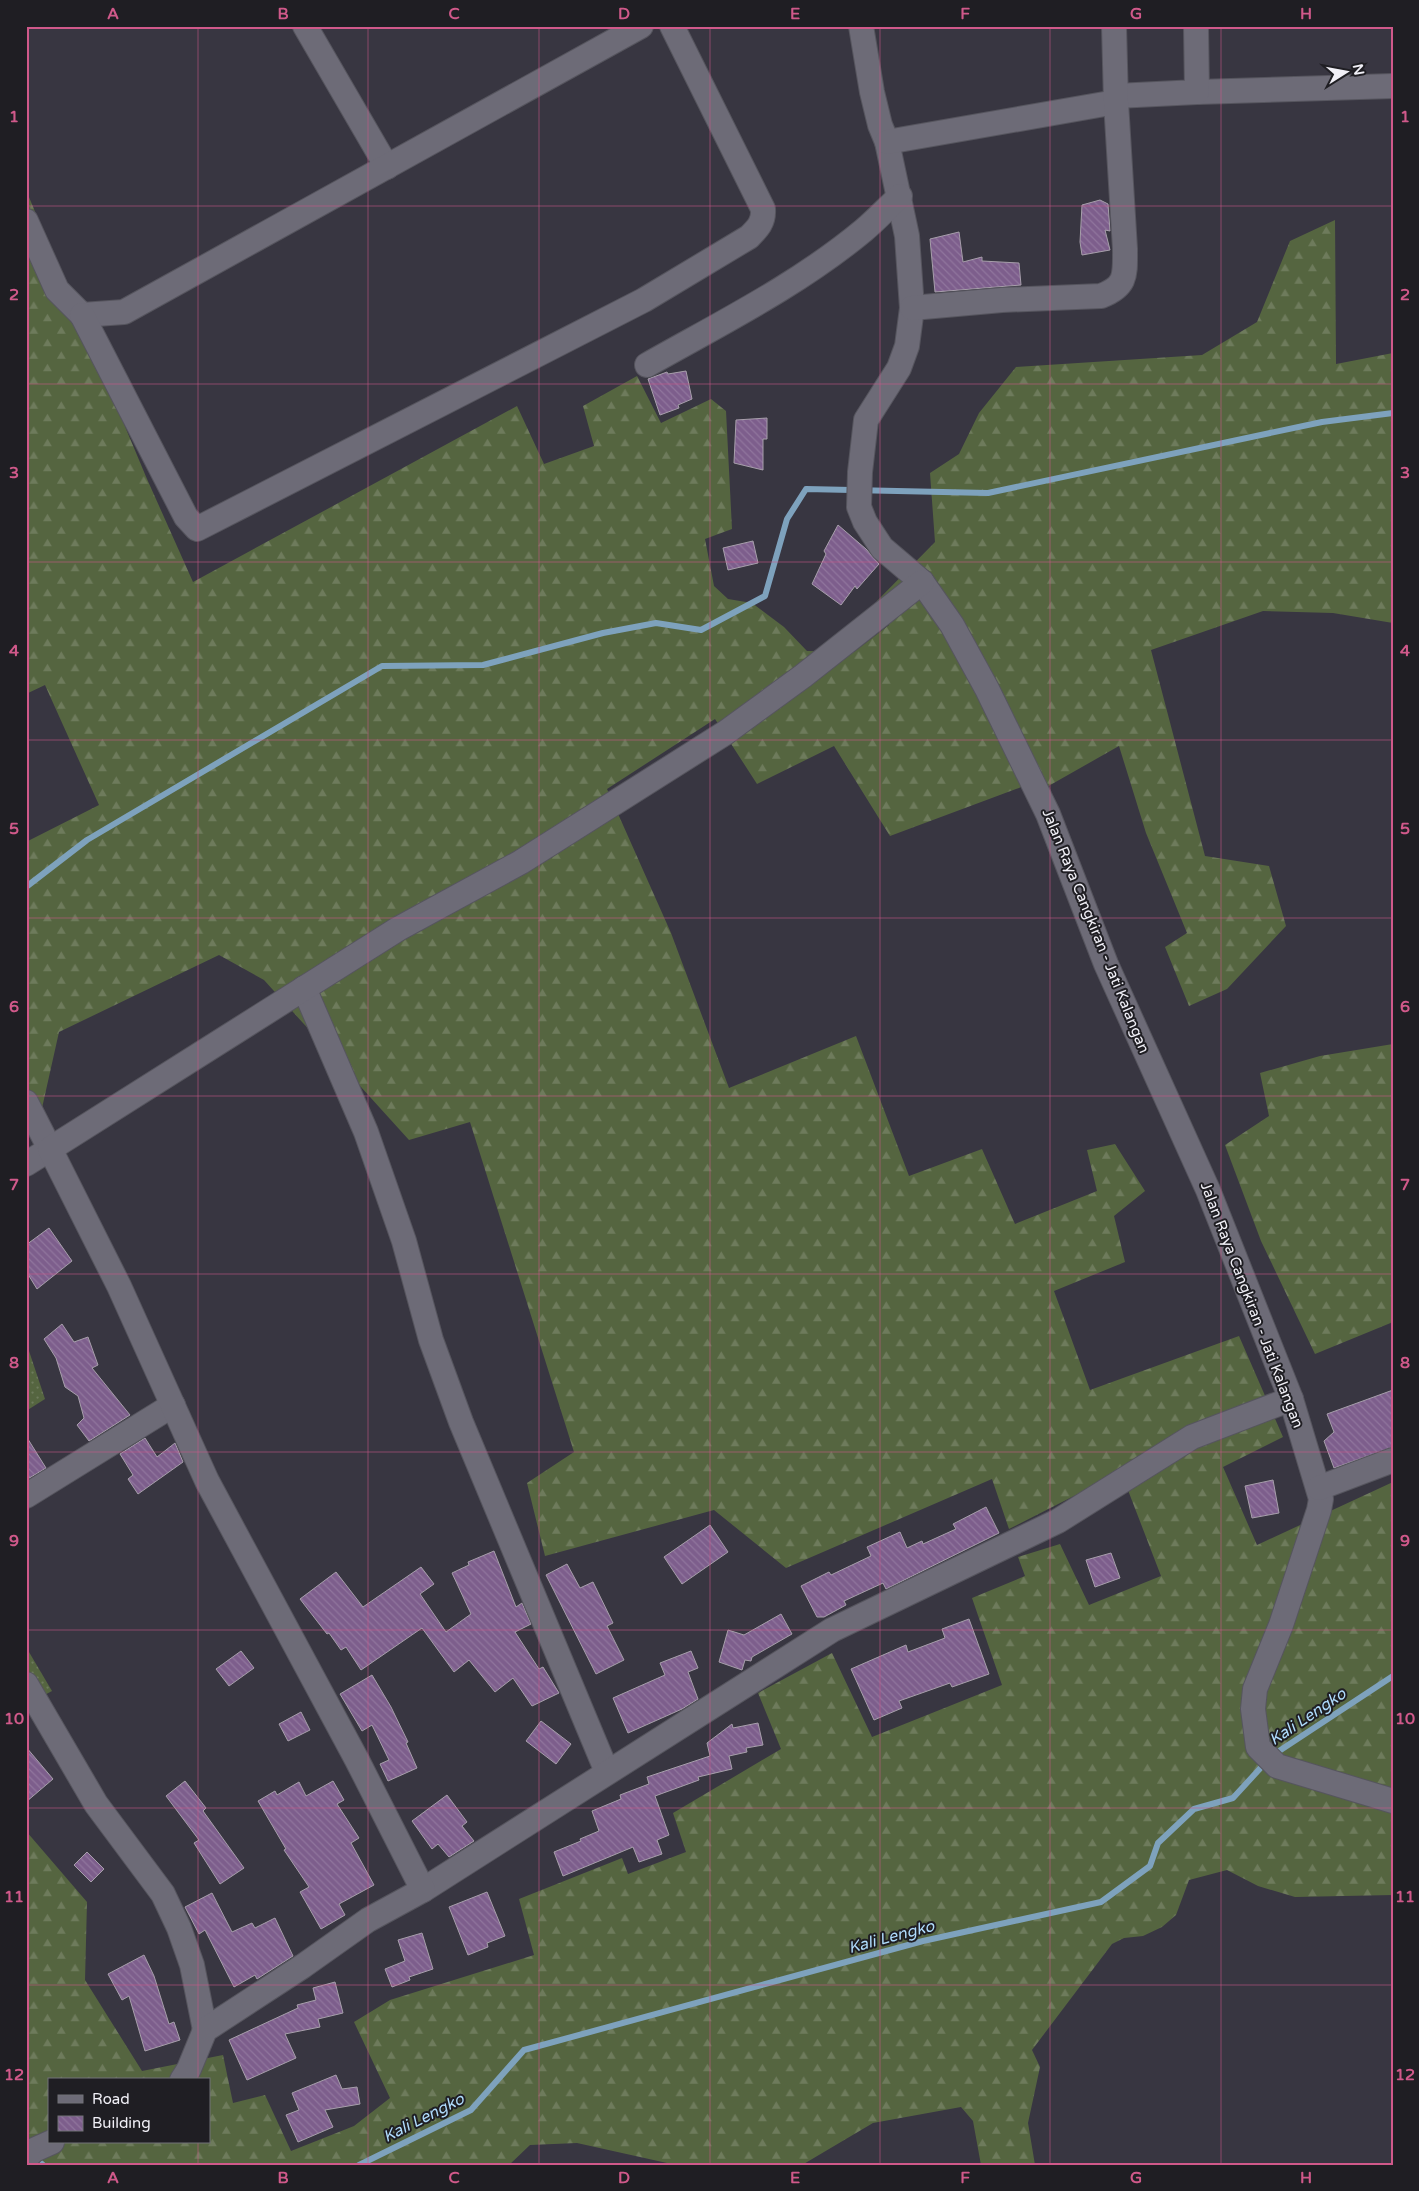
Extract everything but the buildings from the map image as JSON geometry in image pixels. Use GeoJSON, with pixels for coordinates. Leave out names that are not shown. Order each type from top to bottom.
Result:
{"type":"FeatureCollection","features":[{"type":"Feature","properties":{"kind":"street"},"geometry":{"type":"LineString","coordinates":[[304,26],[387,167]]}},
{"type":"Feature","properties":{"kind":"street"},"geometry":{"type":"LineString","coordinates":[[82,314],[124,312],[641,26]]}},
{"type":"Feature","properties":{"kind":"street"},"geometry":{"type":"LineString","coordinates":[[26,221],[57,290],[82,314],[186,517],[198,529],[644,300],[749,237],[759,227],[764,219],[763,209],[672,26]]}},
{"type":"Feature","properties":{"kind":"street","name":"Jalan Raya Cangkiran - Jati Kalangan"},"geometry":{"type":"LineString","coordinates":[[861,26],[872,92],[900,196],[907,236],[912,308],[907,346],[899,368],[866,420],[860,472],[859,506],[865,522],[882,548],[922,582],[952,625],[987,688],[1048,814],[1106,964],[1208,1190],[1291,1399],[1321,1499],[1281,1625],[1256,1689],[1253,1709],[1258,1747],[1277,1766],[1393,1801]]}},
{"type":"Feature","properties":{"kind":"street"},"geometry":{"type":"LineString","coordinates":[[912,308],[1002,300],[1100,296],[1113,291],[1122,283],[1125,268],[1125,249],[1116,99],[1114,26]]}},
{"type":"Feature","properties":{"kind":"street"},"geometry":{"type":"LineString","coordinates":[[1196,26],[1197,92]]}},
{"type":"Feature","properties":{"kind":"street"},"geometry":{"type":"LineString","coordinates":[[887,142],[1116,99],[1197,92],[1393,86]]}},
{"type":"Feature","properties":{"kind":"street"},"geometry":{"type":"LineString","coordinates":[[647,365],[767,297],[816,265],[864,230],[900,196]]}},
{"type":"Feature","properties":{"kind":"street"},"geometry":{"type":"LineString","coordinates":[[26,1164],[398,929],[521,862],[725,733],[803,676],[922,582]]}},
{"type":"Feature","properties":{"kind":"street"},"geometry":{"type":"LineString","coordinates":[[304,988],[366,1132],[404,1240],[431,1340],[461,1422],[607,1772]]}},
{"type":"Feature","properties":{"kind":"street"},"geometry":{"type":"LineString","coordinates":[[26,1102],[120,1286],[208,1481],[357,1760],[423,1890]]}},
{"type":"Feature","properties":{"kind":"street"},"geometry":{"type":"LineString","coordinates":[[205,2030],[303,1966],[368,1920],[423,1890],[832,1630],[1058,1521],[1192,1437],[1291,1399]]}},
{"type":"Feature","properties":{"kind":"street"},"geometry":{"type":"LineString","coordinates":[[26,1496],[173,1405]]}},
{"type":"Feature","properties":{"kind":"street"},"geometry":{"type":"LineString","coordinates":[[1318,1488],[1393,1460]]}},
{"type":"Feature","properties":{"kind":"street"},"geometry":{"type":"LineString","coordinates":[[26,1684],[96,1804],[163,1894],[179,1928],[192,1965],[205,2030],[189,2069],[183,2078]]}},
{"type":"Feature","properties":{"kind":"green space"},"geometry":{"type":"Polygon","coordinates":[[[26,190],[147,479],[193,582],[517,406],[544,464],[594,446],[583,406],[637,376],[661,423],[711,399],[726,411],[732,529],[705,539],[714,586],[728,599],[752,603],[784,627],[807,651],[854,652],[889,625],[877,601],[935,542],[930,473],[959,454],[979,413],[1016,367],[1202,355],[1257,322],[1290,241],[1335,220],[1336,364],[1393,353],[1393,623],[1333,613],[1263,611],[1151,650],[1205,856],[1269,866],[1286,926],[1227,989],[1189,1006],[1165,947],[1187,933],[1146,833],[1119,746],[1045,788],[1039,777],[1019,788],[890,836],[834,746],[757,784],[715,719],[607,789],[671,933],[729,1088],[856,1036],[909,1176],[982,1149],[1015,1224],[1097,1191],[1087,1150],[1115,1144],[1145,1191],[1114,1216],[1125,1262],[1054,1291],[1090,1390],[1239,1336],[1283,1437],[1223,1467],[1257,1545],[1393,1482],[1393,1895],[1295,1897],[1258,1886],[1227,1870],[1189,1880],[1176,1915],[1162,1927],[1143,1936],[1124,1938],[1112,1944],[1032,2050],[1040,2067],[1028,2123],[1035,2165],[981,2165],[973,2121],[961,2107],[873,2123],[802,2165],[676,2165],[577,2143],[530,2145],[509,2165],[26,2165],[26,1831],[87,1902],[85,1980],[142,2071],[223,2055],[233,2103],[265,2095],[291,2151],[354,2126],[390,2098],[354,2022],[390,2000],[534,1955],[519,1899],[622,1858],[628,1874],[686,1852],[673,1813],[781,1749],[758,1693],[832,1653],[872,1737],[1002,1685],[972,1598],[1025,1576],[1018,1557],[1060,1544],[1089,1605],[1161,1576],[1121,1472],[1009,1529],[992,1479],[786,1568],[714,1510],[545,1556],[527,1483],[574,1452],[470,1122],[409,1140],[264,980],[219,955],[59,1032],[40,1117],[26,1117],[26,842],[99,805],[45,685],[26,694],[26,190]]]}},
{"type":"Feature","properties":{"kind":"green space"},"geometry":{"type":"Polygon","coordinates":[[[1393,1044],[1393,1322],[1315,1354],[1261,1241],[1225,1145],[1269,1116],[1260,1073],[1320,1056],[1393,1044]]]}},
{"type":"Feature","properties":{"kind":"green space"},"geometry":{"type":"Polygon","coordinates":[[[26,1342],[45,1399],[26,1411],[26,1342]]]}},
{"type":"Feature","properties":{"kind":"green space"},"geometry":{"type":"Polygon","coordinates":[[[26,1647],[52,1691],[26,1705],[26,1647]]]}},
{"type":"Feature","properties":{"kind":"waterway"},"geometry":{"type":"LineString","coordinates":[[26,887],[87,840],[382,666],[483,665],[603,633],[656,623],[701,630],[765,596],[787,519],[806,489],[988,493],[1322,422],[1393,413]]}},
{"type":"Feature","properties":{"kind":"waterway","name":"Kali Lengko"},"geometry":{"type":"LineString","coordinates":[[1273,1755],[1393,1676]]}},
{"type":"Feature","properties":{"kind":"waterway","name":"Kali Lengko"},"geometry":{"type":"LineString","coordinates":[[359,2165],[471,2110],[524,2050],[923,1941],[1101,1902],[1150,1866],[1158,1843],[1194,1809],[1233,1798],[1266,1762]]}},
{"type":"Feature","properties":{"kind":"waterway","name":"Kali Lengko"},"geometry":{"type":"LineString","coordinates":[[33,2156],[43,2165]]}}]}
